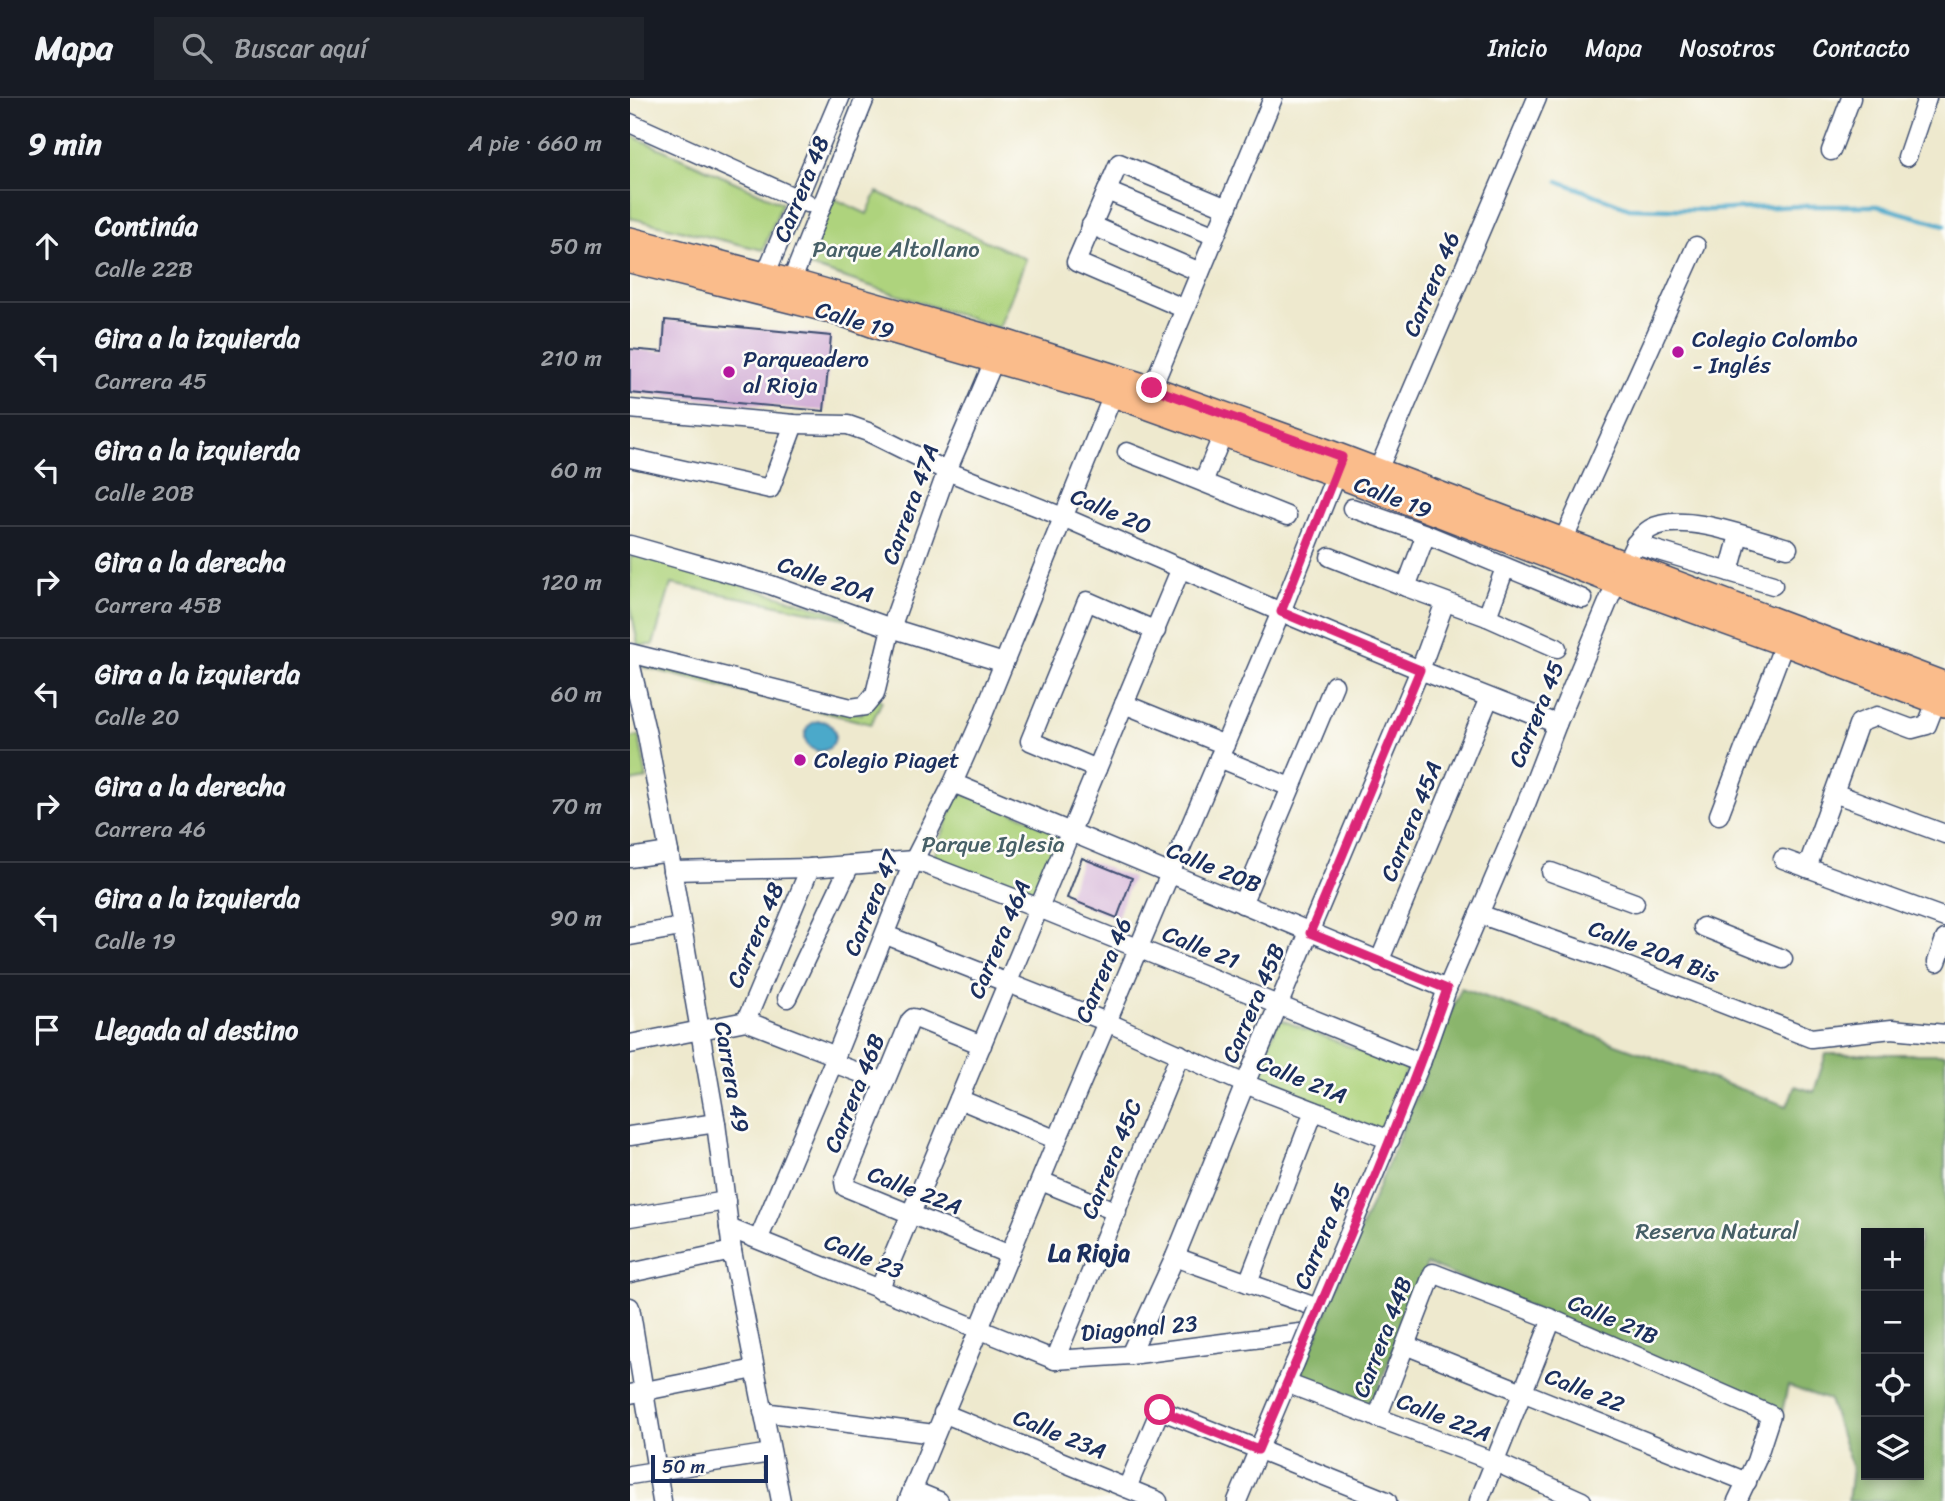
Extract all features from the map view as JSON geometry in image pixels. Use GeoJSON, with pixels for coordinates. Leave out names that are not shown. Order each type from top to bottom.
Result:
{"type":"FeatureCollection","features":[{"type":"Feature","properties":{"kind":"main road","name":"Calle 19"},"geometry":{"type":"LineString","coordinates":[[630,239],[761,283],[1007,342],[1152,388],[1374,480],[1563,541],[1620,574],[1784,644],[1942,697]]}},
{"type":"Feature","properties":{"kind":"main road","name":"Calle 19"},"geometry":{"type":"LineString","coordinates":[[630,261],[761,283]]}},
{"type":"Feature","properties":{"kind":"main road","name":"Calle 19"},"geometry":{"type":"LineString","coordinates":[[788,290],[838,313],[1113,395],[1223,434],[1339,466]]}},
{"type":"Feature","properties":{"kind":"main road","name":"Calle 19"},"geometry":{"type":"LineString","coordinates":[[1374,480],[1476,530],[1620,574],[1942,697]]}},
{"type":"Feature","properties":{"kind":"street","name":"Carrera 48"},"geometry":{"type":"LineString","coordinates":[[761,283],[840,98]]}},
{"type":"Feature","properties":{"kind":"street","name":"Carrera 48"},"geometry":{"type":"LineString","coordinates":[[788,290],[865,98]]}},
{"type":"Feature","properties":{"kind":"street"},"geometry":{"type":"LineString","coordinates":[[1152,388],[1273,98]]}},
{"type":"Feature","properties":{"kind":"street","name":"Carrera 46"},"geometry":{"type":"LineString","coordinates":[[1374,480],[1537,98]]}},
{"type":"Feature","properties":{"kind":"street"},"geometry":{"type":"LineString","coordinates":[[1831,151],[1851,98]]}},
{"type":"Feature","properties":{"kind":"street"},"geometry":{"type":"LineString","coordinates":[[1907,157],[1927,98]]}},
{"type":"Feature","properties":{"kind":"street"},"geometry":{"type":"LineString","coordinates":[[630,123],[820,209]]}},
{"type":"Feature","properties":{"kind":"street"},"geometry":{"type":"LineString","coordinates":[[1185,309],[1076,262],[1091,225],[1119,163],[1227,208]]}},
{"type":"Feature","properties":{"kind":"street"},"geometry":{"type":"LineString","coordinates":[[1107,191],[1215,236]]}},
{"type":"Feature","properties":{"kind":"street"},"geometry":{"type":"LineString","coordinates":[[1091,225],[1200,272]]}},
{"type":"Feature","properties":{"kind":"street"},"geometry":{"type":"LineString","coordinates":[[1563,541],[1696,246]]}},
{"type":"Feature","properties":{"kind":"street","name":"Carrera 47A"},"geometry":{"type":"LineString","coordinates":[[630,653],[851,708],[865,706],[875,694],[891,628],[947,471],[994,361]]}},
{"type":"Feature","properties":{"kind":"street","name":"Carrera 47"},"geometry":{"type":"LineString","coordinates":[[759,1238],[835,1060],[914,860],[953,783],[1113,395]]}},
{"type":"Feature","properties":{"kind":"street","name":"Calle 20"},"geometry":{"type":"LineString","coordinates":[[630,410],[794,424],[848,425],[947,471],[1063,517],[1281,612],[1557,724]]}},
{"type":"Feature","properties":{"kind":"street"},"geometry":{"type":"LineString","coordinates":[[630,458],[770,489],[794,424]]}},
{"type":"Feature","properties":{"kind":"street"},"geometry":{"type":"LineString","coordinates":[[1203,482],[1223,434]]}},
{"type":"Feature","properties":{"kind":"street"},"geometry":{"type":"LineString","coordinates":[[1127,452],[1287,516]]}},
{"type":"Feature","properties":{"kind":"street","name":"Carrera 46"},"geometry":{"type":"LineString","coordinates":[[910,1496],[1057,1140],[1281,612],[1339,466]]}},
{"type":"Feature","properties":{"kind":"street"},"geometry":{"type":"LineString","coordinates":[[1352,508],[1426,534],[1583,599]]}},
{"type":"Feature","properties":{"kind":"street"},"geometry":{"type":"LineString","coordinates":[[1773,585],[1635,544],[1650,528],[1672,522],[1704,526],[1788,548]]}},
{"type":"Feature","properties":{"kind":"street"},"geometry":{"type":"LineString","coordinates":[[1469,553],[1476,530]]}},
{"type":"Feature","properties":{"kind":"street"},"geometry":{"type":"LineString","coordinates":[[1406,587],[1426,534]]}},
{"type":"Feature","properties":{"kind":"street"},"geometry":{"type":"LineString","coordinates":[[1729,572],[1739,535]]}},
{"type":"Feature","properties":{"kind":"street","name":"Carrera 45"},"geometry":{"type":"LineString","coordinates":[[1237,1501],[1390,1140],[1449,984],[1557,724],[1635,544]]}},
{"type":"Feature","properties":{"kind":"street","name":"Calle 20A"},"geometry":{"type":"LineString","coordinates":[[630,545],[771,585],[891,628],[1004,663]]}},
{"type":"Feature","properties":{"kind":"street"},"geometry":{"type":"LineString","coordinates":[[1330,557],[1487,617],[1557,648]]}},
{"type":"Feature","properties":{"kind":"street","name":"Carrera 46A"},"geometry":{"type":"LineString","coordinates":[[879,1290],[1181,568]]}},
{"type":"Feature","properties":{"kind":"street"},"geometry":{"type":"LineString","coordinates":[[1487,617],[1505,568]]}},
{"type":"Feature","properties":{"kind":"street"},"geometry":{"type":"LineString","coordinates":[[1097,769],[1030,741],[1087,601],[1156,631]]}},
{"type":"Feature","properties":{"kind":"street","name":"Carrera 45B"},"geometry":{"type":"LineString","coordinates":[[1130,1355],[1175,1257],[1420,670],[1445,602]]}},
{"type":"Feature","properties":{"kind":"street"},"geometry":{"type":"LineString","coordinates":[[1719,815],[1784,644]]}},
{"type":"Feature","properties":{"kind":"street","name":"Carrera 49"},"geometry":{"type":"LineString","coordinates":[[630,662],[669,852],[716,1123],[732,1251],[781,1501]]}},
{"type":"Feature","properties":{"kind":"street"},"geometry":{"type":"LineString","coordinates":[[1242,904],[1334,685]]}},
{"type":"Feature","properties":{"kind":"street"},"geometry":{"type":"LineString","coordinates":[[1807,868],[1859,723],[1877,716],[1912,729],[1927,725],[1942,697]]}},
{"type":"Feature","properties":{"kind":"street","name":"Carrera 45A"},"geometry":{"type":"LineString","coordinates":[[1379,962],[1489,698]]}},
{"type":"Feature","properties":{"kind":"street"},"geometry":{"type":"LineString","coordinates":[[1125,704],[1290,787]]}},
{"type":"Feature","properties":{"kind":"street","name":"Calle 20B"},"geometry":{"type":"LineString","coordinates":[[953,783],[1379,962],[1449,984]]}},
{"type":"Feature","properties":{"kind":"street"},"geometry":{"type":"LineString","coordinates":[[1834,793],[1945,834]]}},
{"type":"Feature","properties":{"kind":"street"},"geometry":{"type":"LineString","coordinates":[[630,858],[669,852]]}},
{"type":"Feature","properties":{"kind":"street"},"geometry":{"type":"LineString","coordinates":[[1783,859],[1945,918]]}},
{"type":"Feature","properties":{"kind":"street","name":"Calle 21"},"geometry":{"type":"LineString","coordinates":[[672,871],[810,868],[914,860],[1280,1004],[1421,1063]]}},
{"type":"Feature","properties":{"kind":"street"},"geometry":{"type":"LineString","coordinates":[[787,998],[850,865]]}},
{"type":"Feature","properties":{"kind":"street","name":"Carrera 48"},"geometry":{"type":"LineString","coordinates":[[746,1021],[810,868]]}},
{"type":"Feature","properties":{"kind":"street"},"geometry":{"type":"LineString","coordinates":[[1551,873],[1635,903]]}},
{"type":"Feature","properties":{"kind":"street","name":"Calle 20A Bis"},"geometry":{"type":"LineString","coordinates":[[1479,914],[1613,961],[1811,1038],[1892,1029],[1945,1034]]}},
{"type":"Feature","properties":{"kind":"street"},"geometry":{"type":"LineString","coordinates":[[630,936],[681,927]]}},
{"type":"Feature","properties":{"kind":"street"},"geometry":{"type":"LineString","coordinates":[[1703,927],[1783,959]]}},
{"type":"Feature","properties":{"kind":"street","name":"Calle 21A"},"geometry":{"type":"LineString","coordinates":[[886,935],[1107,1022],[1245,1084],[1390,1140]]}},
{"type":"Feature","properties":{"kind":"street"},"geometry":{"type":"LineString","coordinates":[[1937,962],[1945,939]]}},
{"type":"Feature","properties":{"kind":"street","name":"Carrera 46B"},"geometry":{"type":"LineString","coordinates":[[844,1182],[909,1021],[918,1019],[982,1045]]}},
{"type":"Feature","properties":{"kind":"street"},"geometry":{"type":"LineString","coordinates":[[630,1044],[746,1021],[885,1082]]}},
{"type":"Feature","properties":{"kind":"street","name":"Carrera 45C"},"geometry":{"type":"LineString","coordinates":[[1055,1360],[1180,1054]]}},
{"type":"Feature","properties":{"kind":"street"},"geometry":{"type":"LineString","coordinates":[[959,1099],[1057,1140]]}},
{"type":"Feature","properties":{"kind":"street"},"geometry":{"type":"LineString","coordinates":[[1248,1283],[1314,1111]]}},
{"type":"Feature","properties":{"kind":"street"},"geometry":{"type":"LineString","coordinates":[[630,1136],[716,1123]]}},
{"type":"Feature","properties":{"kind":"street"},"geometry":{"type":"LineString","coordinates":[[1041,1181],[1117,1212]]}},
{"type":"Feature","properties":{"kind":"street","name":"Calle 22A"},"geometry":{"type":"LineString","coordinates":[[844,1182],[850,1191],[911,1213],[1010,1255]]}},
{"type":"Feature","properties":{"kind":"street"},"geometry":{"type":"LineString","coordinates":[[630,1217],[726,1201]]}},
{"type":"Feature","properties":{"kind":"street","name":"Calle 23"},"geometry":{"type":"LineString","coordinates":[[729,1228],[759,1238],[978,1330]]}},
{"type":"Feature","properties":{"kind":"street"},"geometry":{"type":"LineString","coordinates":[[630,1273],[732,1251]]}},
{"type":"Feature","properties":{"kind":"street"},"geometry":{"type":"LineString","coordinates":[[1175,1257],[1318,1309]]}},
{"type":"Feature","properties":{"kind":"street","name":"Calle 21B"},"geometry":{"type":"LineString","coordinates":[[1433,1273],[1552,1320],[1771,1415],[1747,1482]]}},
{"type":"Feature","properties":{"kind":"street","name":"Carrera 44B"},"geometry":{"type":"LineString","coordinates":[[1377,1418],[1433,1273]]}},
{"type":"Feature","properties":{"kind":"street"},"geometry":{"type":"LineString","coordinates":[[630,1307],[637,1392],[662,1501]]}},
{"type":"Feature","properties":{"kind":"street"},"geometry":{"type":"LineString","coordinates":[[1479,1501],[1552,1320]]}},
{"type":"Feature","properties":{"kind":"street","name":"Diagonal 23"},"geometry":{"type":"LineString","coordinates":[[978,1330],[1055,1360],[1130,1355],[1308,1332]]}},
{"type":"Feature","properties":{"kind":"street","name":"Calle 22"},"geometry":{"type":"LineString","coordinates":[[1405,1345],[1747,1482]]}},
{"type":"Feature","properties":{"kind":"street"},"geometry":{"type":"LineString","coordinates":[[637,1392],[755,1369]]}},
{"type":"Feature","properties":{"kind":"street","name":"Calle 22A"},"geometry":{"type":"LineString","coordinates":[[1286,1383],[1495,1462],[1582,1501]]}},
{"type":"Feature","properties":{"kind":"street"},"geometry":{"type":"LineString","coordinates":[[1127,1488],[1160,1410],[1387,1501]]}},
{"type":"Feature","properties":{"kind":"street"},"geometry":{"type":"LineString","coordinates":[[763,1412],[934,1434]]}},
{"type":"Feature","properties":{"kind":"street","name":"Calle 23A"},"geometry":{"type":"LineString","coordinates":[[943,1413],[1158,1501]]}},
{"type":"Feature","properties":{"kind":"street"},"geometry":{"type":"LineString","coordinates":[[630,1475],[771,1453]]}},
{"type":"Feature","properties":{"kind":"street"},"geometry":{"type":"LineString","coordinates":[[1737,1501],[1747,1482]]}},
{"type":"Feature","properties":{"kind":"street"},"geometry":{"type":"LineString","coordinates":[[910,1496],[939,1501]]}},
{"type":"Feature","properties":{"kind":"green space"},"geometry":{"type":"Polygon","coordinates":[[[630,135],[782,203],[763,250],[630,218],[630,135]]]}},
{"type":"Feature","properties":{"kind":"green space","name":"Parque Altollano"},"geometry":{"type":"Polygon","coordinates":[[[877,192],[1026,259],[999,328],[806,265],[831,197],[867,214],[877,192]]]}},
{"type":"Feature","properties":{"kind":"green space"},"geometry":{"type":"Polygon","coordinates":[[[639,555],[874,624],[671,584],[653,645],[638,645],[630,604],[630,557],[639,555]]]}},
{"type":"Feature","properties":{"kind":"green space"},"geometry":{"type":"Polygon","coordinates":[[[634,658],[861,714],[876,696],[882,701],[871,724],[635,665],[634,658]]]}},
{"type":"Feature","properties":{"kind":"green space"},"geometry":{"type":"Polygon","coordinates":[[[639,736],[647,779],[630,782],[630,738],[639,736]]]}},
{"type":"Feature","properties":{"kind":"green space","name":"Parque Iglesia"},"geometry":{"type":"Polygon","coordinates":[[[958,792],[1063,831],[1037,899],[932,862],[958,792]]]}},
{"type":"Feature","properties":{"kind":"green space","name":"Reserva Natural"},"geometry":{"type":"Polygon","coordinates":[[[1461,988],[1787,1106],[1795,1086],[1814,1092],[1826,1054],[1945,1054],[1945,1501],[1848,1501],[1852,1468],[1829,1400],[1788,1386],[1782,1412],[1427,1264],[1372,1404],[1299,1378],[1461,988]]]}},
{"type":"Feature","properties":{"kind":"green space"},"geometry":{"type":"Polygon","coordinates":[[[1279,1019],[1407,1069],[1383,1132],[1253,1084],[1279,1019]]]}},
{"type":"Feature","properties":{"kind":"water"},"geometry":{"type":"Polygon","coordinates":[[[820,721],[826,722],[834,730],[834,742],[826,750],[820,751],[814,750],[806,742],[805,736],[806,730],[814,722],[820,721]]]}},
{"type":"Feature","properties":{"kind":"building","name":"Parqueadero al Rioja"},"geometry":{"type":"Polygon","coordinates":[[[665,320],[831,336],[824,411],[630,393],[630,349],[663,352],[665,320]]]}},
{"type":"Feature","properties":{"kind":"building"},"geometry":{"type":"Polygon","coordinates":[[[1082,858],[1132,878],[1117,918],[1067,898],[1082,858]]]}},
{"type":"Feature","properties":{"kind":"waterway"},"geometry":{"type":"LineString","coordinates":[[1558,181],[1629,208],[1710,210],[1877,206],[1945,225]]}},
{"type":"Feature","properties":{"kind":"place","name":"Colegio Colombo - Inglés"},"geometry":{"type":"Point","coordinates":[1678,352]}},
{"type":"Feature","properties":{"kind":"place","name":"Parqueadero al Rioja"},"geometry":{"type":"Point","coordinates":[729,372]}},
{"type":"Feature","properties":{"kind":"place","name":"Colegio Piaget"},"geometry":{"type":"Point","coordinates":[800,760]}},
{"type":"Feature","properties":{"kind":"district","name":"La Rioja"},"geometry":{"type":"Point","coordinates":[1089,1253]}},
{"type":"Feature","properties":{"kind":"route"},"geometry":{"type":"LineString","coordinates":[[1152,388],[1342,457],[1281,612],[1420,670],[1310,933],[1447,989],[1390,1140],[1258,1450],[1160,1410]]}}]}
